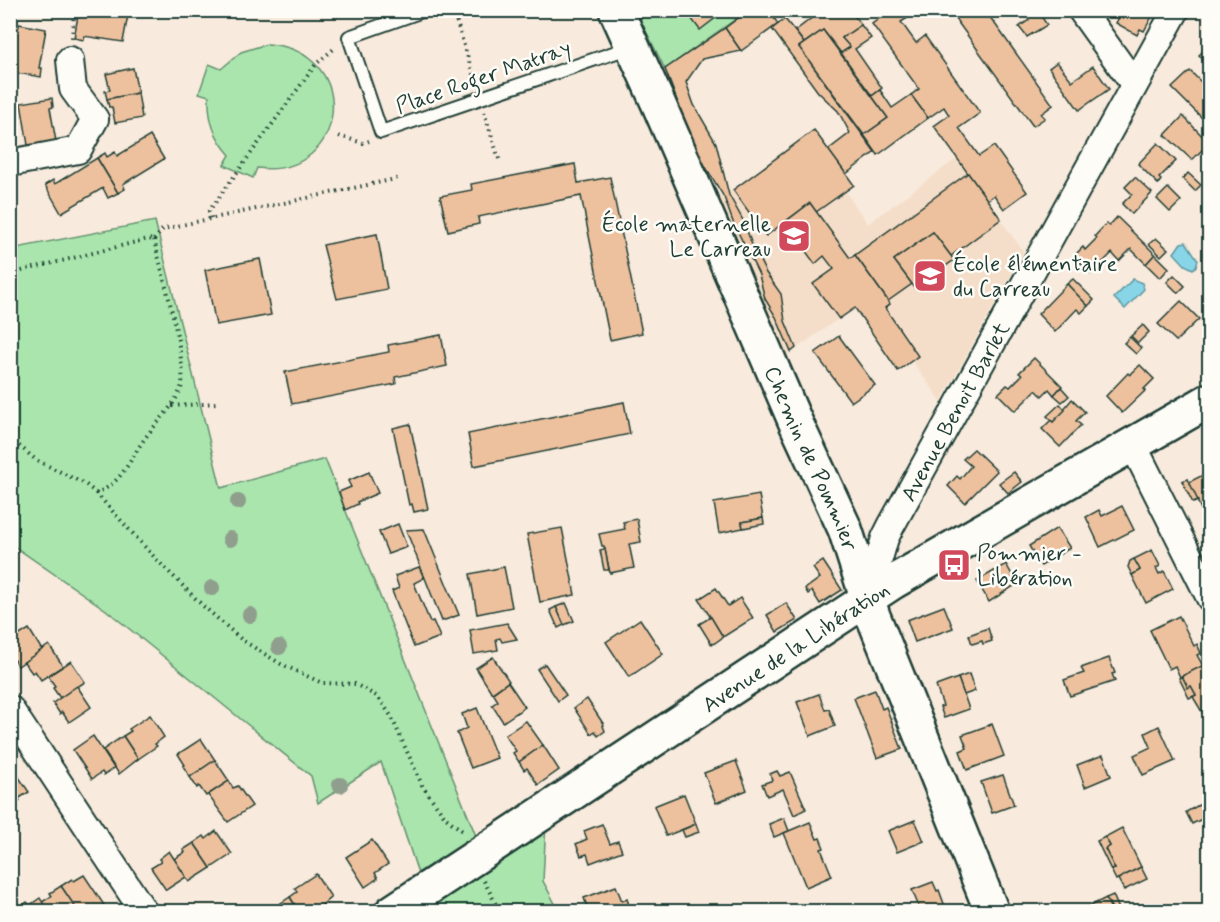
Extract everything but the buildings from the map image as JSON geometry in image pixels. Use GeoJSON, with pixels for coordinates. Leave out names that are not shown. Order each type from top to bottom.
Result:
{"type":"FeatureCollection","features":[{"type":"Feature","properties":{"kind":"street","name":"Chemin de Pommier"},"geometry":{"type":"LineString","coordinates":[[616,10],[795,421],[845,529],[873,616],[992,912]]}},
{"type":"Feature","properties":{"kind":"street"},"geometry":{"type":"LineString","coordinates":[[1082,10],[1134,84]]}},
{"type":"Feature","properties":{"kind":"street","name":"Avenue Benoit Barlet"},"geometry":{"type":"LineString","coordinates":[[868,597],[885,538],[891,526],[1176,10]]}},
{"type":"Feature","properties":{"kind":"street"},"geometry":{"type":"LineString","coordinates":[[10,163],[78,150],[95,119],[73,89],[70,60]]}},
{"type":"Feature","properties":{"kind":"street","name":"Avenue de la Libération"},"geometry":{"type":"LineString","coordinates":[[393,912],[818,633],[868,597],[1209,400]]}},
{"type":"Feature","properties":{"kind":"street"},"geometry":{"type":"LineString","coordinates":[[1133,445],[1200,556],[1209,598]]}},
{"type":"Feature","properties":{"kind":"street"},"geometry":{"type":"LineString","coordinates":[[10,709],[144,912]]}},
{"type":"Feature","properties":{"kind":"lane"},"geometry":{"type":"LineString","coordinates":[[349,37],[425,10]]}},
{"type":"Feature","properties":{"kind":"lane","name":"Place Roger Matray"},"geometry":{"type":"LineString","coordinates":[[349,37],[381,132],[633,47]]}},
{"type":"Feature","properties":{"kind":"path"},"geometry":{"type":"LineString","coordinates":[[70,60],[74,10]]}},
{"type":"Feature","properties":{"kind":"path"},"geometry":{"type":"LineString","coordinates":[[211,219],[209,211],[316,64],[349,37]]}},
{"type":"Feature","properties":{"kind":"path"},"geometry":{"type":"LineString","coordinates":[[339,136],[363,143],[374,140],[381,132]]}},
{"type":"Feature","properties":{"kind":"path"},"geometry":{"type":"LineString","coordinates":[[154,240],[163,229],[400,178]]}},
{"type":"Feature","properties":{"kind":"path"},"geometry":{"type":"LineString","coordinates":[[10,274],[148,239],[154,240]]}},
{"type":"Feature","properties":{"kind":"path"},"geometry":{"type":"LineString","coordinates":[[96,493],[106,490],[127,469],[141,443],[172,406],[182,386],[182,362],[154,240]]}},
{"type":"Feature","properties":{"kind":"path"},"geometry":{"type":"LineString","coordinates":[[172,406],[217,403]]}},
{"type":"Feature","properties":{"kind":"path"},"geometry":{"type":"LineString","coordinates":[[10,438],[36,460],[85,484],[96,493],[156,560],[242,640],[281,664],[322,682],[355,684],[378,697],[391,716],[423,787],[446,818],[461,828],[467,836],[473,858],[500,912]]}},
{"type":"Feature","properties":{"kind":"shaded area"},"geometry":{"type":"Polygon","coordinates":[[[814,130],[845,191],[868,224],[956,159],[1024,252],[941,401],[867,299],[787,355],[718,198],[733,190],[814,130]]]}},
{"type":"Feature","properties":{"kind":"green space"},"geometry":{"type":"Polygon","coordinates":[[[636,11],[747,11],[665,69],[636,11]]]}},
{"type":"Feature","properties":{"kind":"green space"},"geometry":{"type":"Polygon","coordinates":[[[267,44],[298,52],[318,68],[330,89],[332,113],[326,136],[311,155],[288,166],[257,168],[253,178],[224,165],[230,155],[213,128],[209,96],[199,93],[209,64],[221,69],[241,52],[267,44]]]}},
{"type":"Feature","properties":{"kind":"green space"},"geometry":{"type":"Polygon","coordinates":[[[155,221],[221,488],[325,459],[476,836],[418,873],[381,762],[318,803],[311,776],[106,610],[11,544],[11,249],[155,221]]]}},
{"type":"Feature","properties":{"kind":"green space"},"geometry":{"type":"Polygon","coordinates":[[[546,821],[543,881],[559,911],[421,912],[546,821]]]}},
{"type":"Feature","properties":{"kind":"water"},"geometry":{"type":"Polygon","coordinates":[[[1186,242],[1198,260],[1193,269],[1185,265],[1174,253],[1181,243],[1186,242]]]}},
{"type":"Feature","properties":{"kind":"water"},"geometry":{"type":"Polygon","coordinates":[[[1133,279],[1142,283],[1144,289],[1125,309],[1114,298],[1133,279]]]}},
{"type":"Feature","properties":{"kind":"place","name":"École maternelle Le Carreau"},"geometry":{"type":"Point","coordinates":[794,236]}},
{"type":"Feature","properties":{"kind":"place","name":"École élémentaire du Carreau"},"geometry":{"type":"Point","coordinates":[930,276]}},
{"type":"Feature","properties":{"kind":"place","name":"Pommier - Libération"},"geometry":{"type":"Point","coordinates":[954,565]}}]}
